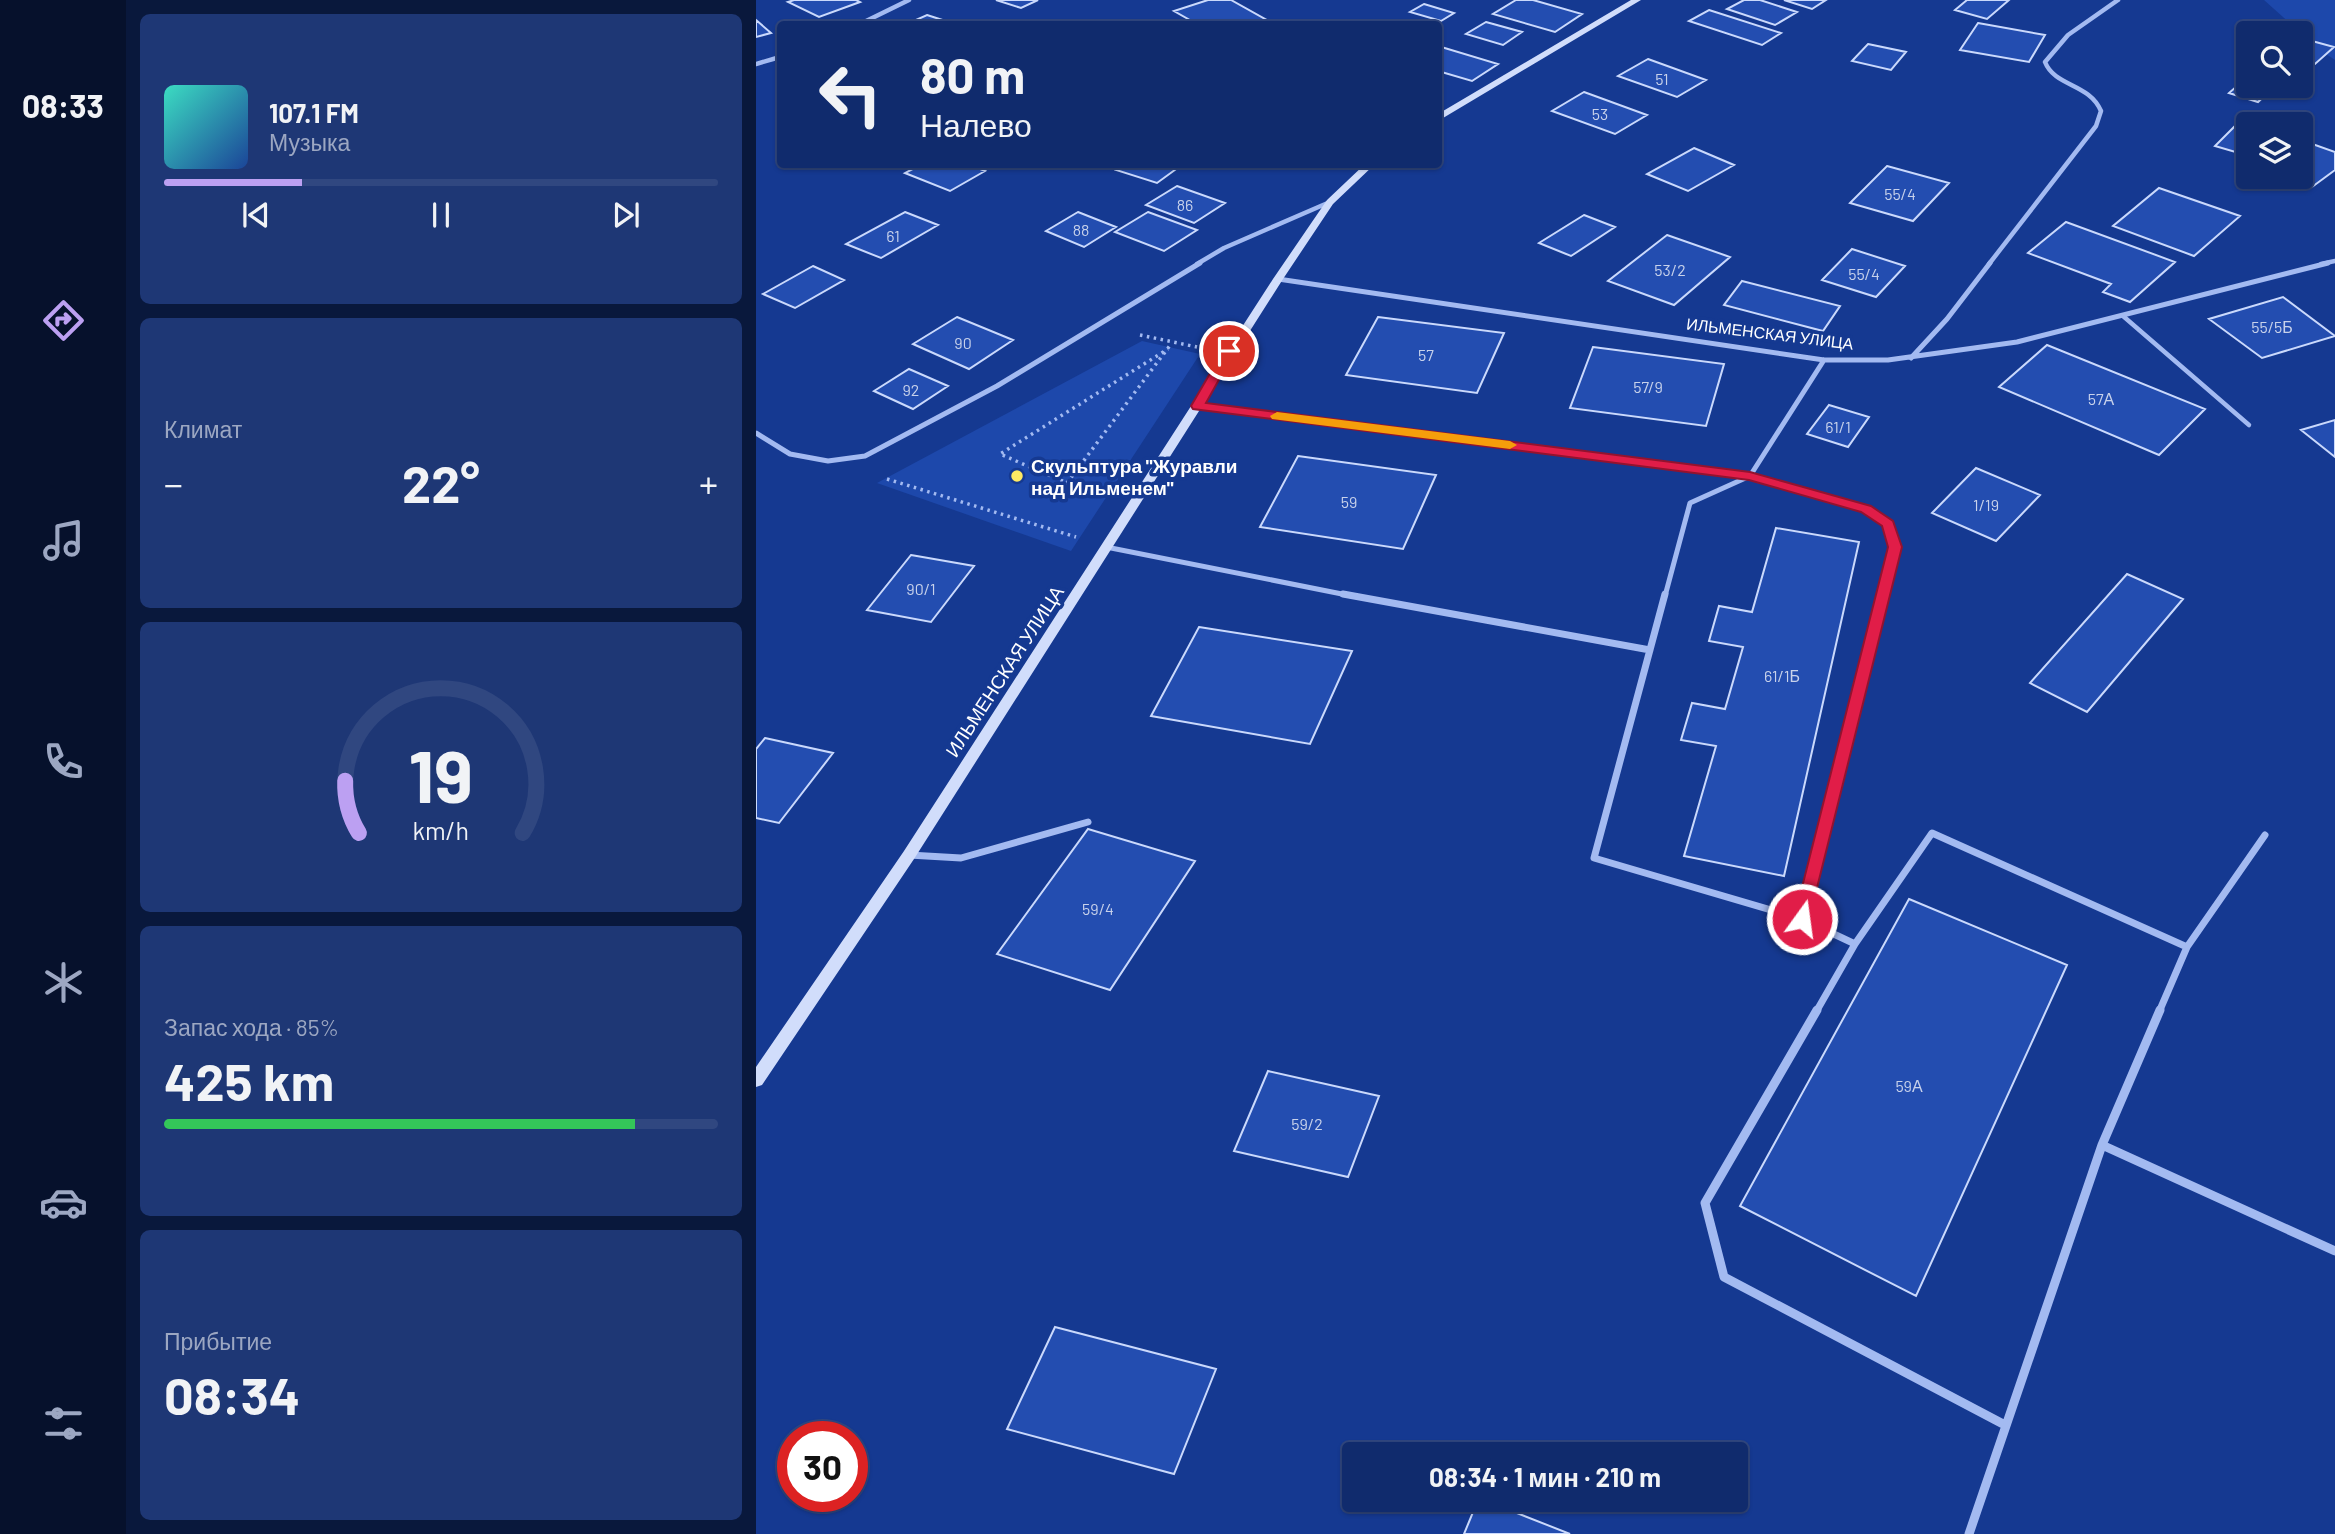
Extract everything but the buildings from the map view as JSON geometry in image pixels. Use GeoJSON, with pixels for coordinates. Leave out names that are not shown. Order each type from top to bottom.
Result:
{"type":"FeatureCollection","features":[{"type":"Feature","properties":{"kind":"main road"},"geometry":{"type":"LineString","coordinates":[[1442,116],[1637,0]]}},
{"type":"Feature","properties":{"kind":"main road","name":"ИЛЬМЕНСКАЯ УЛИЦА"},"geometry":{"type":"LineString","coordinates":[[756,1080],[909,855],[1137,496],[1198,406],[1229,351],[1330,202],[1367,168]]}},
{"type":"Feature","properties":{"kind":"street"},"geometry":{"type":"LineString","coordinates":[[866,21],[909,0]]}},
{"type":"Feature","properties":{"kind":"street"},"geometry":{"type":"LineString","coordinates":[[1911,358],[1947,319],[2096,126],[2101,111],[2095,97],[2049,72],[2045,62],[2068,35],[2118,0]]}},
{"type":"Feature","properties":{"kind":"street"},"geometry":{"type":"LineString","coordinates":[[756,64],[777,58]]}},
{"type":"Feature","properties":{"kind":"street"},"geometry":{"type":"LineString","coordinates":[[756,433],[790,454],[828,461],[865,456],[997,386],[1224,248],[1330,202]]}},
{"type":"Feature","properties":{"kind":"street","name":"ИЛЬМЕНСКАЯ УЛИЦА"},"geometry":{"type":"LineString","coordinates":[[1278,279],[1824,360],[1911,358],[2052,335],[2335,261]]}},
{"type":"Feature","properties":{"kind":"street"},"geometry":{"type":"LineString","coordinates":[[1824,360],[1750,476],[1689,503],[1594,858],[1802,919],[1855,944]]}},
{"type":"Feature","properties":{"kind":"street"},"geometry":{"type":"LineString","coordinates":[[1198,406],[1750,476],[1866,509],[1888,524],[1895,547],[1802,919]]}},
{"type":"Feature","properties":{"kind":"street"},"geometry":{"type":"LineString","coordinates":[[1107,547],[1368,599],[1650,650]]}},
{"type":"Feature","properties":{"kind":"street"},"geometry":{"type":"LineString","coordinates":[[909,855],[961,858],[1088,822]]}},
{"type":"Feature","properties":{"kind":"street"},"geometry":{"type":"LineString","coordinates":[[2005,1424],[1724,1277],[1705,1203],[1855,944],[1932,833],[2187,947]]}},
{"type":"Feature","properties":{"kind":"street"},"geometry":{"type":"LineString","coordinates":[[1969,1534],[2102,1145],[2187,947],[2265,835]]}},
{"type":"Feature","properties":{"kind":"street"},"geometry":{"type":"LineString","coordinates":[[2102,1145],[2335,1251]]}},
{"type":"Feature","properties":{"kind":"lane"},"geometry":{"type":"LineString","coordinates":[[2123,316],[2249,425]]}},
{"type":"Feature","properties":{"kind":"path"},"geometry":{"type":"LineString","coordinates":[[1099,324],[1171,344],[1229,351]]}},
{"type":"Feature","properties":{"kind":"path"},"geometry":{"type":"LineString","coordinates":[[1067,484],[1171,344]]}},
{"type":"Feature","properties":{"kind":"path"},"geometry":{"type":"LineString","coordinates":[[1137,496],[1067,484],[1000,454],[1168,349]]}},
{"type":"Feature","properties":{"kind":"path"},"geometry":{"type":"LineString","coordinates":[[828,461],[1107,547]]}},
{"type":"Feature","properties":{"kind":"shaded area"},"geometry":{"type":"Polygon","coordinates":[[[2264,0],[2335,0],[2335,60],[2313,45],[2313,21],[2288,21],[2264,0]]]}},
{"type":"Feature","properties":{"kind":"shaded area"},"geometry":{"type":"Polygon","coordinates":[[[1142,341],[1200,354],[1071,551],[877,483],[1142,341]]]}},
{"type":"Feature","properties":{"kind":"slow traffic"},"geometry":{"type":"LineString","coordinates":[[1277,416],[1510,445]]}},
{"type":"Feature","properties":{"kind":"place","name":"Скульптура \"Журавли над Ильменем\""},"geometry":{"type":"Point","coordinates":[1017,476]}},
{"type":"Feature","properties":{"kind":"route"},"geometry":{"type":"LineString","coordinates":[[1229,351],[1198,406],[1750,476],[1866,509],[1888,524],[1895,547],[1802,919]]}}]}
